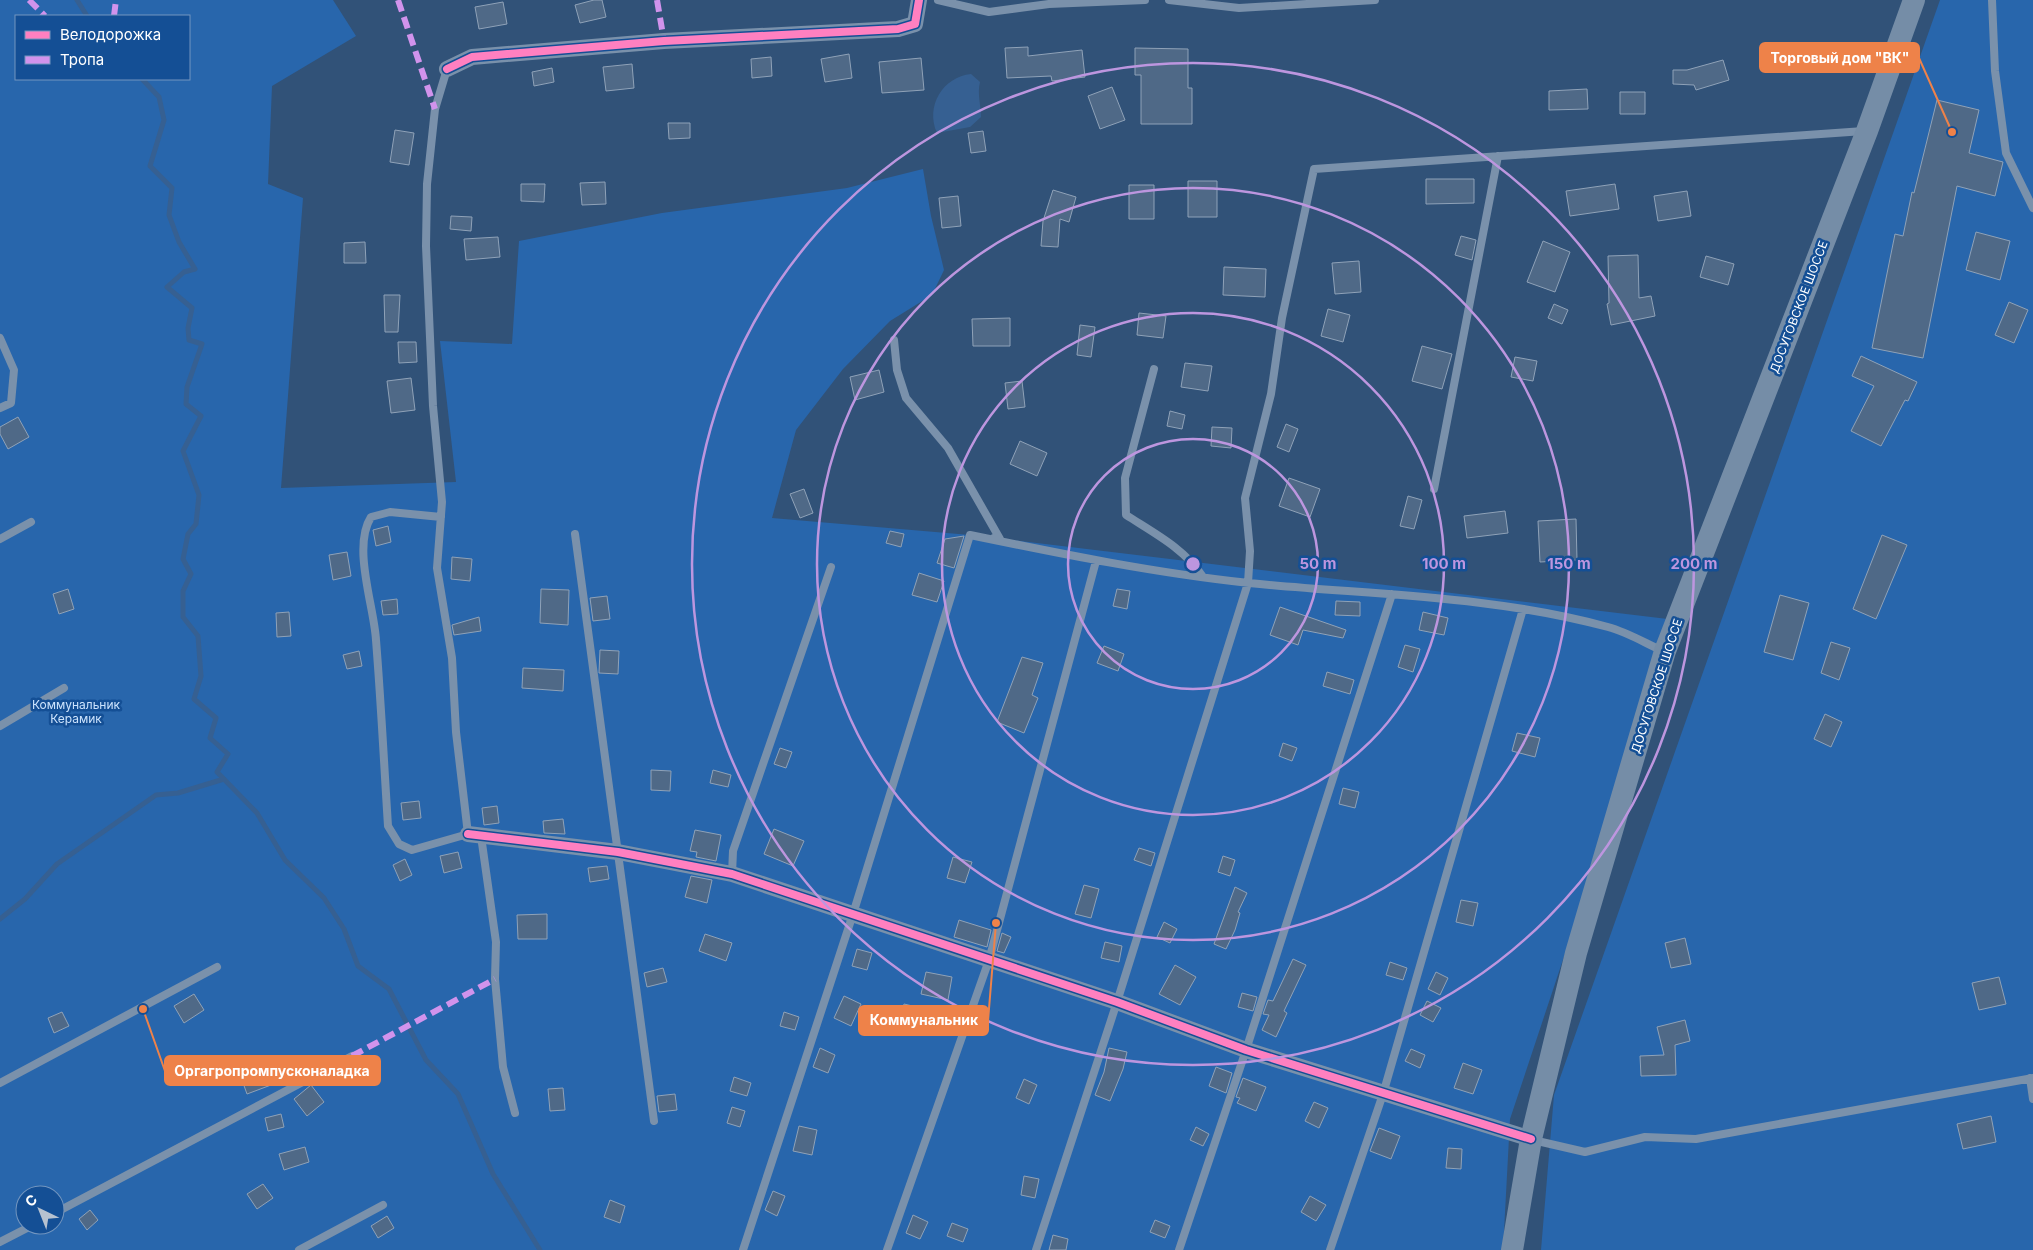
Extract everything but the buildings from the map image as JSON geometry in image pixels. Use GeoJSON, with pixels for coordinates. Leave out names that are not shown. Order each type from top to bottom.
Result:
{"type":"FeatureCollection","features":[{"type":"Feature","properties":{"kind":"main road","name":"ДОСУГОВСКОЕ ШОССЕ"},"geometry":{"type":"LineString","coordinates":[[1512,1250],[1532,1139],[1576,953],[1665,652],[1867,131],[1914,0]]}},
{"type":"Feature","properties":{"kind":"street"},"geometry":{"type":"LineString","coordinates":[[447,68],[472,57],[664,41],[898,29],[915,24],[919,0]]}},
{"type":"Feature","properties":{"kind":"street"},"geometry":{"type":"LineString","coordinates":[[474,835],[618,852],[732,874],[1117,1002],[1246,1050],[1532,1139]]}},
{"type":"Feature","properties":{"kind":"lane"},"geometry":{"type":"LineString","coordinates":[[938,0],[989,12],[1049,4],[1145,0]]}},
{"type":"Feature","properties":{"kind":"lane"},"geometry":{"type":"LineString","coordinates":[[1168,0],[1239,8],[1375,0]]}},
{"type":"Feature","properties":{"kind":"lane"},"geometry":{"type":"LineString","coordinates":[[1992,0],[1996,71],[2006,153],[2033,208]]}},
{"type":"Feature","properties":{"kind":"lane"},"geometry":{"type":"LineString","coordinates":[[447,68],[435,109],[426,184],[426,246],[432,406],[442,502],[437,568],[452,658],[456,732],[474,835],[496,942],[495,979],[503,1067],[515,1113]]}},
{"type":"Feature","properties":{"kind":"lane"},"geometry":{"type":"LineString","coordinates":[[1036,1250],[1117,1002],[1248,583],[1250,551],[1245,498],[1271,394],[1282,318],[1314,169],[1867,131]]}},
{"type":"Feature","properties":{"kind":"lane"},"geometry":{"type":"LineString","coordinates":[[1434,489],[1498,156]]}},
{"type":"Feature","properties":{"kind":"lane"},"geometry":{"type":"LineString","coordinates":[[0,338],[14,370],[11,402],[0,408]]}},
{"type":"Feature","properties":{"kind":"lane"},"geometry":{"type":"LineString","coordinates":[[894,340],[897,370],[906,398],[948,448],[1000,539],[970,535]]}},
{"type":"Feature","properties":{"kind":"lane"},"geometry":{"type":"LineString","coordinates":[[1154,369],[1125,478],[1126,515],[1178,549],[1193,562],[1203,577]]}},
{"type":"Feature","properties":{"kind":"lane"},"geometry":{"type":"LineString","coordinates":[[441,517],[390,512],[371,517],[365,527],[365,576],[376,638],[388,826],[399,844],[412,850],[474,835]]}},
{"type":"Feature","properties":{"kind":"lane"},"geometry":{"type":"LineString","coordinates":[[0,539],[31,522]]}},
{"type":"Feature","properties":{"kind":"lane"},"geometry":{"type":"LineString","coordinates":[[575,534],[654,1121]]}},
{"type":"Feature","properties":{"kind":"lane"},"geometry":{"type":"LineString","coordinates":[[970,535],[1096,561],[1203,577],[1248,583],[1392,594],[1523,609],[1609,627],[1665,652]]}},
{"type":"Feature","properties":{"kind":"lane"},"geometry":{"type":"LineString","coordinates":[[743,1250],[853,914],[970,535]]}},
{"type":"Feature","properties":{"kind":"lane"},"geometry":{"type":"LineString","coordinates":[[887,1250],[989,960],[1096,561]]}},
{"type":"Feature","properties":{"kind":"lane"},"geometry":{"type":"LineString","coordinates":[[732,874],[733,850],[831,566]]}},
{"type":"Feature","properties":{"kind":"lane"},"geometry":{"type":"LineString","coordinates":[[1178,1250],[1246,1050],[1392,594]]}},
{"type":"Feature","properties":{"kind":"lane"},"geometry":{"type":"LineString","coordinates":[[1330,1250],[1384,1094],[1523,609]]}},
{"type":"Feature","properties":{"kind":"lane"},"geometry":{"type":"LineString","coordinates":[[0,726],[64,688]]}},
{"type":"Feature","properties":{"kind":"lane"},"geometry":{"type":"LineString","coordinates":[[0,1083],[217,967]]}},
{"type":"Feature","properties":{"kind":"lane"},"geometry":{"type":"LineString","coordinates":[[65,1208],[352,1056]]}},
{"type":"Feature","properties":{"kind":"lane"},"geometry":{"type":"LineString","coordinates":[[1532,1139],[1585,1152],[1645,1137],[1696,1139],[2031,1078],[2033,1099]]}},
{"type":"Feature","properties":{"kind":"lane"},"geometry":{"type":"LineString","coordinates":[[299,1250],[383,1205]]}},
{"type":"Feature","properties":{"kind":"lane"},"geometry":{"type":"LineString","coordinates":[[0,1242],[15,1234]]}},
{"type":"Feature","properties":{"kind":"green space","name":"Коммунальник Керамик"},"geometry":{"type":"Polygon","coordinates":[[[0,0],[333,0],[356,36],[272,86],[268,184],[303,198],[281,488],[456,482],[440,341],[512,344],[519,241],[662,213],[847,188],[923,169],[931,216],[944,270],[932,295],[890,321],[843,369],[796,430],[772,518],[970,535],[1676,620],[1510,1119],[1503,1250],[0,1250],[0,0]]]}},
{"type":"Feature","properties":{"kind":"green space"},"geometry":{"type":"Polygon","coordinates":[[[1940,0],[2033,0],[2033,1250],[1541,1250],[1554,1095],[1940,0]]]}},
{"type":"Feature","properties":{"kind":"shaded area"},"geometry":{"type":"Polygon","coordinates":[[[971,74],[980,82],[981,117],[970,127],[937,133],[933,113],[939,94],[952,81],[961,76],[971,74]]]}},
{"type":"Feature","properties":{"kind":"waterway"},"geometry":{"type":"LineString","coordinates":[[77,0],[86,15]]}},
{"type":"Feature","properties":{"kind":"waterway"},"geometry":{"type":"LineString","coordinates":[[143,80],[159,97],[164,120],[150,166],[172,188],[169,215],[179,242],[195,269],[184,272],[167,287],[192,308],[188,328],[189,340],[202,344],[187,387],[186,404],[201,416],[183,451],[199,495],[196,524],[188,534],[183,559],[191,574],[183,591],[183,617],[198,636],[201,676],[194,699],[216,718],[210,738],[228,754],[217,772],[257,813],[285,860],[324,898],[344,929],[358,966],[389,989],[426,1060],[458,1094],[493,1174],[540,1250]]}},
{"type":"Feature","properties":{"kind":"waterway"},"geometry":{"type":"LineString","coordinates":[[0,919],[25,899],[57,864],[156,795],[178,793],[224,779]]}},
{"type":"Feature","properties":{"kind":"marked path"},"geometry":{"type":"LineString","coordinates":[[29,0],[44,15]]}},
{"type":"Feature","properties":{"kind":"marked path"},"geometry":{"type":"LineString","coordinates":[[114,15],[116,0]]}},
{"type":"Feature","properties":{"kind":"marked path"},"geometry":{"type":"LineString","coordinates":[[398,0],[435,109]]}},
{"type":"Feature","properties":{"kind":"marked path"},"geometry":{"type":"LineString","coordinates":[[657,0],[664,41]]}},
{"type":"Feature","properties":{"kind":"marked path"},"geometry":{"type":"LineString","coordinates":[[352,1056],[495,979]]}},
{"type":"Feature","properties":{"kind":"cycle path"},"geometry":{"type":"LineString","coordinates":[[447,69],[472,57],[664,41],[898,29],[915,24],[919,0]]}},
{"type":"Feature","properties":{"kind":"cycle path"},"geometry":{"type":"LineString","coordinates":[[468,834],[618,852],[732,874],[1117,1002],[1246,1050],[1531,1139]]}},
{"type":"Feature","properties":{"kind":"place","name":"Торговый дом \"ВК\""},"geometry":{"type":"Point","coordinates":[1952,132]}},
{"type":"Feature","properties":{"kind":"place","name":"Коммунальник"},"geometry":{"type":"Point","coordinates":[996,923]}},
{"type":"Feature","properties":{"kind":"place","name":"Оргагропромпусконаладка"},"geometry":{"type":"Point","coordinates":[143,1009]}}]}
